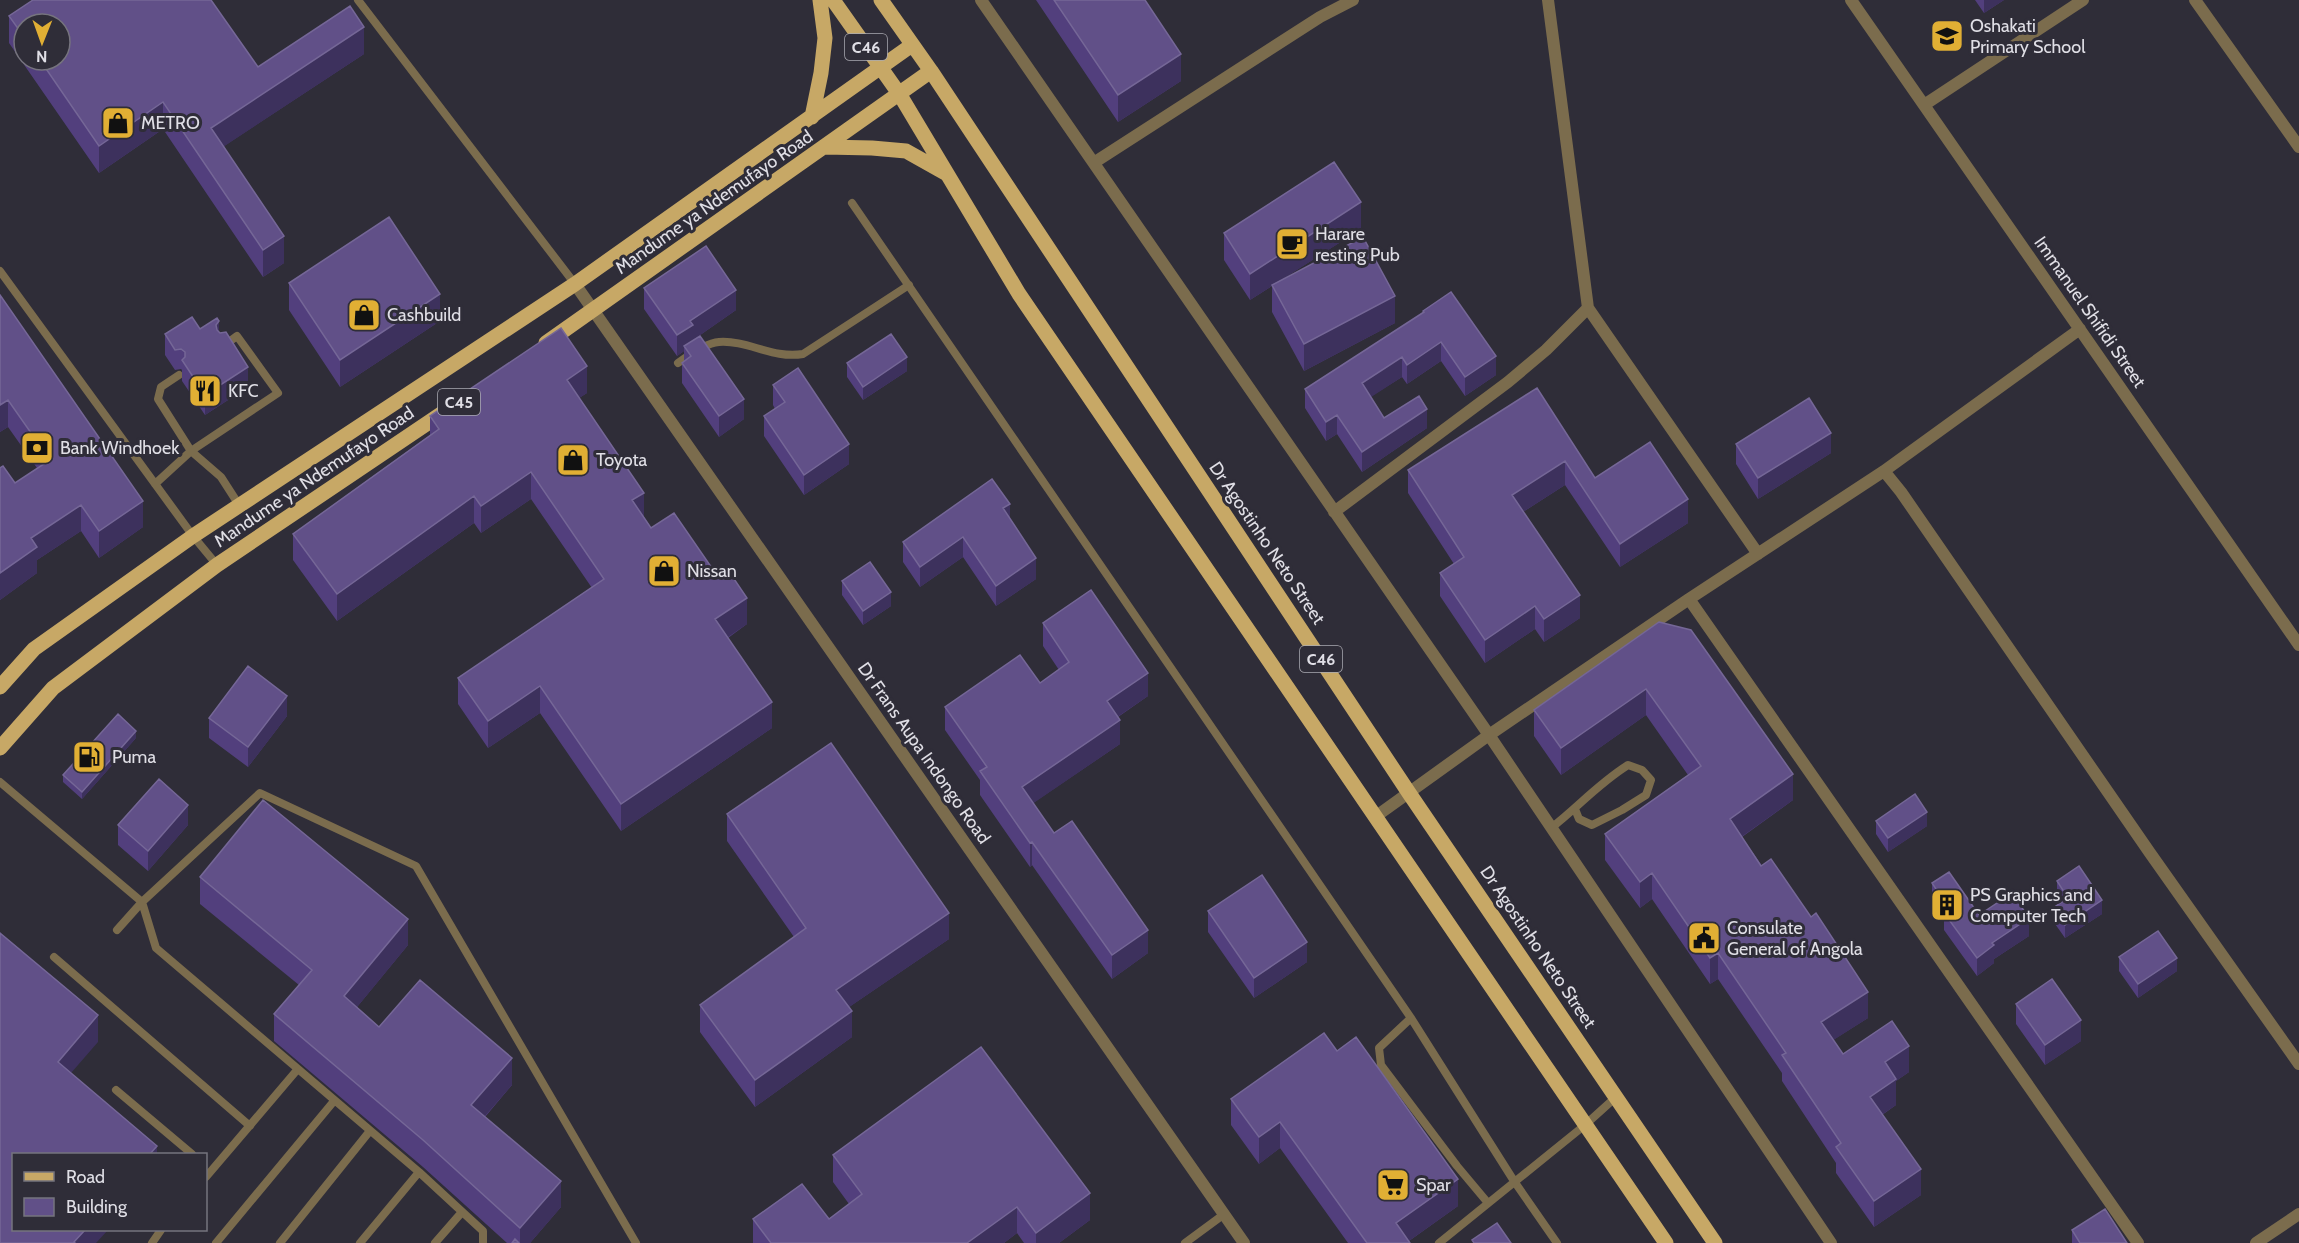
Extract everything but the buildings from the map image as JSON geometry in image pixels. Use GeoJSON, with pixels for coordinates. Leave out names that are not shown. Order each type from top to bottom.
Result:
{"type":"FeatureCollection","features":[{"type":"Feature","properties":{"kind":"main road"},"geometry":{"type":"LineString","coordinates":[[812,117],[825,38],[820,0]]}},
{"type":"Feature","properties":{"kind":"main road","name":"C46"},"geometry":{"type":"LineString","coordinates":[[833,0],[900,95],[1018,294],[1666,1243]]}},
{"type":"Feature","properties":{"kind":"main road","name":"C46"},"geometry":{"type":"LineString","coordinates":[[881,0],[931,71]]}},
{"type":"Feature","properties":{"kind":"main road","name":"Mandume ya Ndemufayo Road"},"geometry":{"type":"LineString","coordinates":[[0,687],[34,649],[193,537],[575,284],[912,45]]}},
{"type":"Feature","properties":{"kind":"main road","name":"Mandume ya Ndemufayo Road"},"geometry":{"type":"LineString","coordinates":[[536,350],[931,71]]}},
{"type":"Feature","properties":{"kind":"main road","name":"Dr Agostinho Neto Street"},"geometry":{"type":"LineString","coordinates":[[931,71],[1409,793],[1715,1243]]}},
{"type":"Feature","properties":{"kind":"main road"},"geometry":{"type":"LineString","coordinates":[[825,147],[891,149],[906,152],[947,174]]}},
{"type":"Feature","properties":{"kind":"main road","name":"Mandume ya Ndemufayo Road"},"geometry":{"type":"LineString","coordinates":[[0,748],[53,688],[217,566],[459,402]]}},
{"type":"Feature","properties":{"kind":"street"},"geometry":{"type":"LineString","coordinates":[[981,0],[1489,735],[1831,1243]]}},
{"type":"Feature","properties":{"kind":"street"},"geometry":{"type":"LineString","coordinates":[[1095,162],[1320,17],[1353,0]]}},
{"type":"Feature","properties":{"kind":"street"},"geometry":{"type":"LineString","coordinates":[[1548,0],[1588,308],[1758,554]]}},
{"type":"Feature","properties":{"kind":"street","name":"Immanuel Shifidi Street"},"geometry":{"type":"LineString","coordinates":[[1851,0],[2299,645]]}},
{"type":"Feature","properties":{"kind":"street"},"geometry":{"type":"LineString","coordinates":[[1924,105],[2083,0]]}},
{"type":"Feature","properties":{"kind":"street"},"geometry":{"type":"LineString","coordinates":[[2195,0],[2299,147]]}},
{"type":"Feature","properties":{"kind":"street","name":"Dr Frans Aupa Indongo Road"},"geometry":{"type":"LineString","coordinates":[[575,284],[1244,1243]]}},
{"type":"Feature","properties":{"kind":"street"},"geometry":{"type":"LineString","coordinates":[[1334,512],[1508,382],[1546,350],[1588,308]]}},
{"type":"Feature","properties":{"kind":"street"},"geometry":{"type":"LineString","coordinates":[[1375,817],[1489,735],[1689,599],[1884,471],[2080,329]]}},
{"type":"Feature","properties":{"kind":"street"},"geometry":{"type":"LineString","coordinates":[[1884,471],[1901,492],[2299,1064]]}},
{"type":"Feature","properties":{"kind":"street"},"geometry":{"type":"LineString","coordinates":[[1689,599],[2138,1243]]}},
{"type":"Feature","properties":{"kind":"street"},"geometry":{"type":"LineString","coordinates":[[2256,1243],[2299,1214]]}},
{"type":"Feature","properties":{"kind":"lane"},"geometry":{"type":"LineString","coordinates":[[358,0],[575,284]]}},
{"type":"Feature","properties":{"kind":"lane"},"geometry":{"type":"LineString","coordinates":[[852,203],[1411,1018],[1514,1181],[1557,1243]]}},
{"type":"Feature","properties":{"kind":"lane"},"geometry":{"type":"LineString","coordinates":[[0,271],[193,537],[217,566]]}},
{"type":"Feature","properties":{"kind":"lane"},"geometry":{"type":"LineString","coordinates":[[678,363],[694,352],[718,342],[788,356],[802,354],[909,285]]}},
{"type":"Feature","properties":{"kind":"lane"},"geometry":{"type":"LineString","coordinates":[[155,484],[191,451],[278,393],[237,336],[222,347]]}},
{"type":"Feature","properties":{"kind":"lane"},"geometry":{"type":"LineString","coordinates":[[179,375],[161,387],[158,399],[191,451],[221,477],[239,505]]}},
{"type":"Feature","properties":{"kind":"lane"},"geometry":{"type":"LineString","coordinates":[[1551,828],[1575,809],[1605,779],[1628,765],[1642,770],[1651,780],[1646,795],[1592,825],[1579,819],[1575,809]]}},
{"type":"Feature","properties":{"kind":"lane"},"geometry":{"type":"LineString","coordinates":[[0,782],[142,902],[156,948],[369,1132],[419,1172],[483,1231],[483,1243]]}},
{"type":"Feature","properties":{"kind":"lane"},"geometry":{"type":"LineString","coordinates":[[117,930],[142,902],[260,793],[416,866],[636,1243]]}},
{"type":"Feature","properties":{"kind":"lane"},"geometry":{"type":"LineString","coordinates":[[54,957],[250,1126]]}},
{"type":"Feature","properties":{"kind":"lane"},"geometry":{"type":"LineString","coordinates":[[1411,1018],[1379,1048],[1381,1065],[1457,1166],[1488,1203]]}},
{"type":"Feature","properties":{"kind":"lane"},"geometry":{"type":"LineString","coordinates":[[207,1171],[250,1126],[297,1070]]}},
{"type":"Feature","properties":{"kind":"lane"},"geometry":{"type":"LineString","coordinates":[[116,1090],[190,1153]]}},
{"type":"Feature","properties":{"kind":"lane"},"geometry":{"type":"LineString","coordinates":[[1439,1243],[1585,1125],[1616,1097]]}},
{"type":"Feature","properties":{"kind":"lane"},"geometry":{"type":"LineString","coordinates":[[216,1243],[334,1101]]}},
{"type":"Feature","properties":{"kind":"lane"},"geometry":{"type":"LineString","coordinates":[[280,1243],[369,1132]]}},
{"type":"Feature","properties":{"kind":"lane"},"geometry":{"type":"LineString","coordinates":[[360,1243],[419,1172]]}},
{"type":"Feature","properties":{"kind":"lane"},"geometry":{"type":"LineString","coordinates":[[435,1243],[462,1212]]}},
{"type":"Feature","properties":{"kind":"lane"},"geometry":{"type":"LineString","coordinates":[[1185,1243],[1223,1215]]}},
{"type":"Feature","properties":{"kind":"place","name":"Oshakati Primary School"},"geometry":{"type":"Point","coordinates":[1947,36]}},
{"type":"Feature","properties":{"kind":"place","name":"METRO"},"geometry":{"type":"Point","coordinates":[118,123]}},
{"type":"Feature","properties":{"kind":"place","name":"Harare resting Pub"},"geometry":{"type":"Point","coordinates":[1292,244]}},
{"type":"Feature","properties":{"kind":"place","name":"Cashbuild"},"geometry":{"type":"Point","coordinates":[364,315]}},
{"type":"Feature","properties":{"kind":"place","name":"KFC"},"geometry":{"type":"Point","coordinates":[205,391]}},
{"type":"Feature","properties":{"kind":"place","name":"Bank Windhoek"},"geometry":{"type":"Point","coordinates":[37,448]}},
{"type":"Feature","properties":{"kind":"place","name":"Toyota"},"geometry":{"type":"Point","coordinates":[573,460]}},
{"type":"Feature","properties":{"kind":"place","name":"Nissan"},"geometry":{"type":"Point","coordinates":[664,571]}},
{"type":"Feature","properties":{"kind":"place","name":"Puma"},"geometry":{"type":"Point","coordinates":[89,757]}},
{"type":"Feature","properties":{"kind":"place","name":"PS Graphics and Computer Tech"},"geometry":{"type":"Point","coordinates":[1947,905]}},
{"type":"Feature","properties":{"kind":"place","name":"Consulate General of Angola"},"geometry":{"type":"Point","coordinates":[1704,938]}},
{"type":"Feature","properties":{"kind":"place","name":"Spar"},"geometry":{"type":"Point","coordinates":[1393,1185]}}]}
